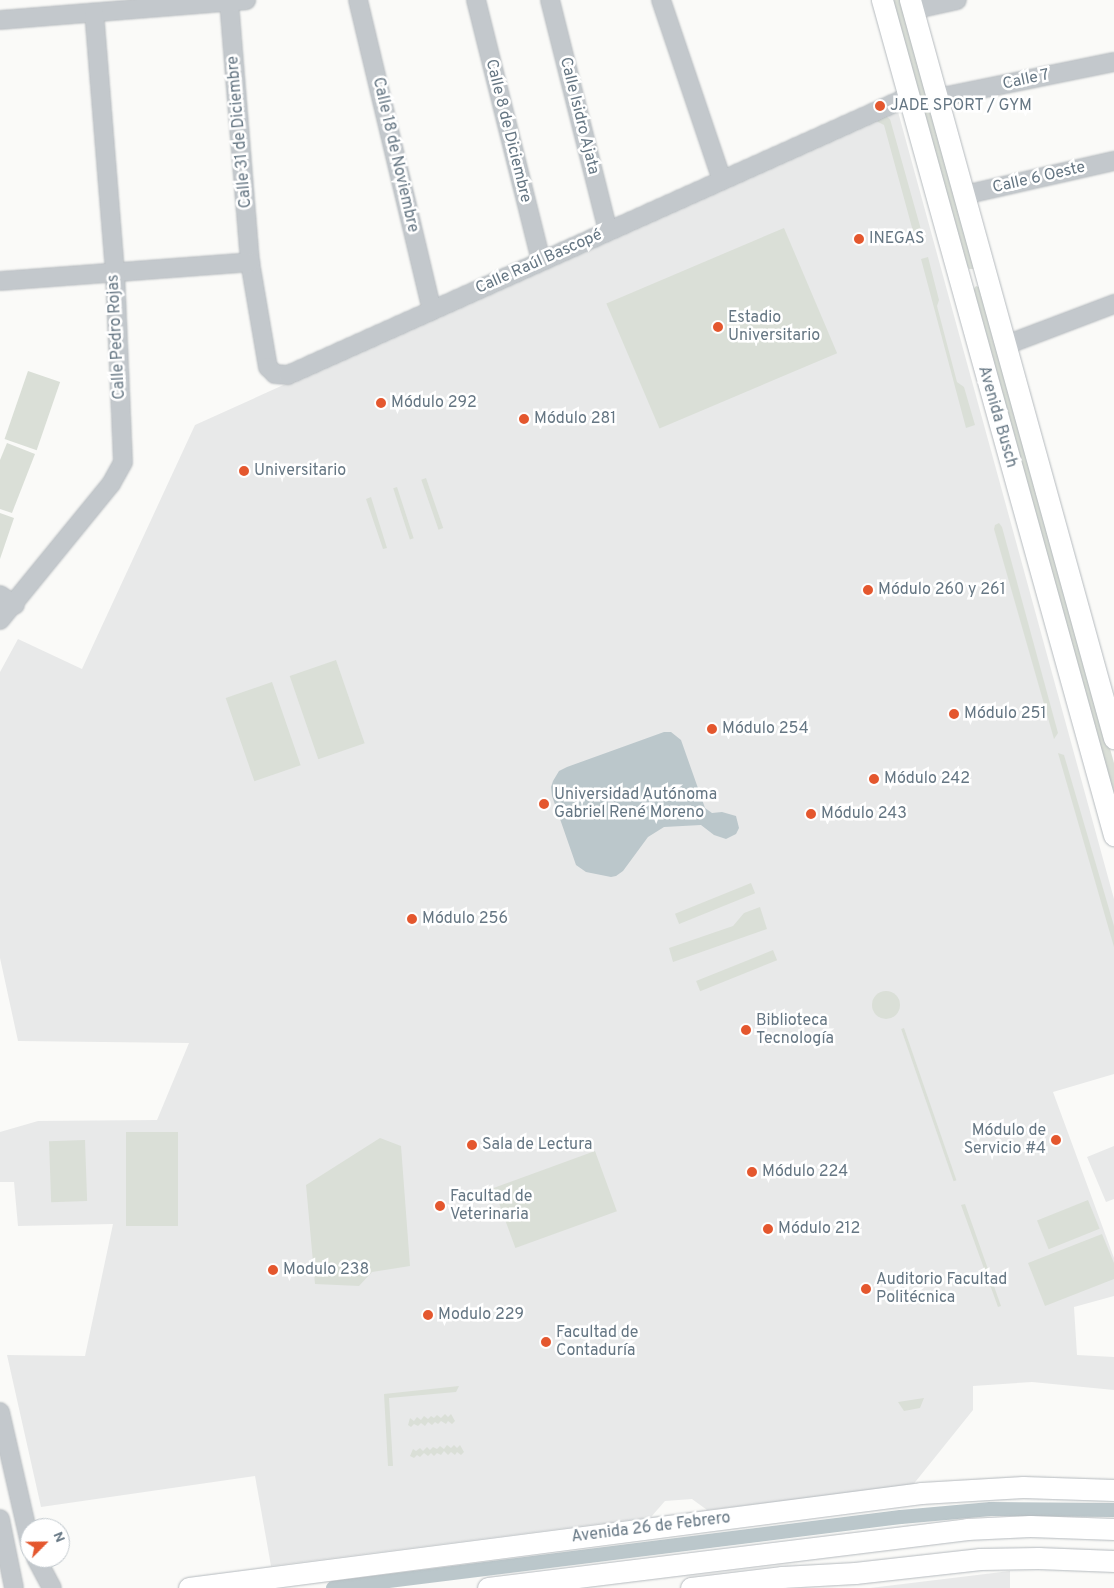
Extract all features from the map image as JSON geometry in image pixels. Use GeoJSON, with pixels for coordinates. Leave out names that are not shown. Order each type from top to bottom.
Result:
{"type":"FeatureCollection","features":[{"type":"Feature","properties":{"kind":"main road","name":"Avenida Busch"},"geometry":{"type":"LineString","coordinates":[[882,0],[1114,835]]}},
{"type":"Feature","properties":{"kind":"main road","name":"Avenida Busch"},"geometry":{"type":"LineString","coordinates":[[911,5],[1114,738]]}},
{"type":"Feature","properties":{"kind":"main road"},"geometry":{"type":"LineString","coordinates":[[958,279],[986,271]]}},
{"type":"Feature","properties":{"kind":"main road","name":"Avenida 26 de Febrero"},"geometry":{"type":"LineString","coordinates":[[189,1588],[921,1493],[1023,1487],[1114,1490]]}},
{"type":"Feature","properties":{"kind":"main road"},"geometry":{"type":"LineString","coordinates":[[488,1588],[967,1529],[1030,1526],[1114,1529]]}},
{"type":"Feature","properties":{"kind":"main road"},"geometry":{"type":"LineString","coordinates":[[579,1588],[709,1570],[1026,1539],[1114,1544]]}},
{"type":"Feature","properties":{"kind":"main road"},"geometry":{"type":"LineString","coordinates":[[691,1588],[782,1577],[855,1573],[980,1559],[1038,1558],[1114,1562]]}},
{"type":"Feature","properties":{"kind":"main road"},"geometry":{"type":"LineString","coordinates":[[709,1570],[782,1577]]}},
{"type":"Feature","properties":{"kind":"street","name":"Calle 18 de Noviembre"},"geometry":{"type":"LineString","coordinates":[[358,0],[432,310]]}},
{"type":"Feature","properties":{"kind":"street","name":"Calle 8 de Diciembre"},"geometry":{"type":"LineString","coordinates":[[476,0],[541,262]]}},
{"type":"Feature","properties":{"kind":"street","name":"Calle Isidro Ajata"},"geometry":{"type":"LineString","coordinates":[[550,0],[608,231]]}},
{"type":"Feature","properties":{"kind":"street"},"geometry":{"type":"LineString","coordinates":[[661,0],[722,180]]}},
{"type":"Feature","properties":{"kind":"street"},"geometry":{"type":"LineString","coordinates":[[911,5],[957,0]]}},
{"type":"Feature","properties":{"kind":"street"},"geometry":{"type":"LineString","coordinates":[[0,20],[238,1]]}},
{"type":"Feature","properties":{"kind":"street","name":"Calle 31 de Diciembre"},"geometry":{"type":"LineString","coordinates":[[238,1],[250,262]]}},
{"type":"Feature","properties":{"kind":"street","name":"Calle Pedro Rojas"},"geometry":{"type":"LineString","coordinates":[[0,620],[15,605],[111,484],[123,462],[115,272],[94,12]]}},
{"type":"Feature","properties":{"kind":"street","name":"Calle 7"},"geometry":{"type":"LineString","coordinates":[[937,98],[1114,62]]}},
{"type":"Feature","properties":{"kind":"street","name":"Calle Raúl Bascopé"},"geometry":{"type":"LineString","coordinates":[[250,262],[268,367],[275,374],[288,375],[908,97]]}},
{"type":"Feature","properties":{"kind":"street","name":"Calle 6 Oeste"},"geometry":{"type":"LineString","coordinates":[[964,195],[1114,161]]}},
{"type":"Feature","properties":{"kind":"street"},"geometry":{"type":"LineString","coordinates":[[0,281],[250,262]]}},
{"type":"Feature","properties":{"kind":"street"},"geometry":{"type":"LineString","coordinates":[[1006,344],[1114,304]]}},
{"type":"Feature","properties":{"kind":"street"},"geometry":{"type":"LineString","coordinates":[[0,595],[15,605]]}},
{"type":"Feature","properties":{"kind":"street"},"geometry":{"type":"LineString","coordinates":[[0,1412],[24,1518]]}},
{"type":"Feature","properties":{"kind":"street"},"geometry":{"type":"LineString","coordinates":[[0,1519],[14,1588]]}},
{"type":"Feature","properties":{"kind":"street"},"geometry":{"type":"LineString","coordinates":[[41,1568],[52,1588]]}},
{"type":"Feature","properties":{"kind":"shaded area"},"geometry":{"type":"Polygon","coordinates":[[[890,0],[901,0],[974,269],[969,269],[965,263],[890,0]]]}},
{"type":"Feature","properties":{"kind":"shaded area","name":"Universidad Autónoma Gabriel René Moreno"},"geometry":{"type":"Polygon","coordinates":[[[897,108],[1114,899],[1114,1074],[1053,1092],[1114,1258],[1114,1296],[1074,1307],[1077,1355],[1114,1357],[1114,1390],[1032,1382],[973,1386],[973,1410],[912,1486],[707,1510],[692,1499],[665,1501],[651,1517],[271,1566],[255,1476],[41,1507],[7,1355],[85,1356],[113,1224],[18,1226],[14,1182],[0,1182],[0,1132],[38,1121],[157,1120],[189,1043],[18,1041],[0,958],[0,672],[18,639],[82,669],[195,425],[897,108]]]}},
{"type":"Feature","properties":{"kind":"shaded area"},"geometry":{"type":"Polygon","coordinates":[[[886,116],[890,119],[925,244],[917,246],[884,125],[876,121],[886,116]]]}},
{"type":"Feature","properties":{"kind":"shaded area"},"geometry":{"type":"Polygon","coordinates":[[[784,228],[837,353],[659,429],[606,303],[784,228]]]}},
{"type":"Feature","properties":{"kind":"shaded area"},"geometry":{"type":"Polygon","coordinates":[[[928,257],[939,300],[937,306],[957,382],[964,387],[975,425],[966,428],[921,259],[928,257]]]}},
{"type":"Feature","properties":{"kind":"shaded area"},"geometry":{"type":"Polygon","coordinates":[[[976,286],[981,288],[983,292],[1114,763],[1114,802],[973,290],[976,286]]]}},
{"type":"Feature","properties":{"kind":"shaded area"},"geometry":{"type":"Polygon","coordinates":[[[28,371],[60,382],[37,450],[5,439],[28,371]]]}},
{"type":"Feature","properties":{"kind":"shaded area"},"geometry":{"type":"Polygon","coordinates":[[[7,443],[35,454],[12,513],[0,509],[0,460],[7,443]]]}},
{"type":"Feature","properties":{"kind":"shaded area"},"geometry":{"type":"Polygon","coordinates":[[[426,478],[443,528],[439,530],[421,480],[426,478]]]}},
{"type":"Feature","properties":{"kind":"shaded area"},"geometry":{"type":"Polygon","coordinates":[[[397,487],[414,538],[410,540],[393,488],[397,487]]]}},
{"type":"Feature","properties":{"kind":"shaded area"},"geometry":{"type":"Polygon","coordinates":[[[371,497],[387,548],[383,549],[366,499],[371,497]]]}},
{"type":"Feature","properties":{"kind":"shaded area"},"geometry":{"type":"Polygon","coordinates":[[[0,513],[14,518],[0,559],[0,513]]]}},
{"type":"Feature","properties":{"kind":"shaded area"},"geometry":{"type":"Polygon","coordinates":[[[999,523],[1002,527],[1058,733],[1054,739],[994,529],[995,525],[999,523]]]}},
{"type":"Feature","properties":{"kind":"shaded area"},"geometry":{"type":"Polygon","coordinates":[[[336,660],[365,743],[318,759],[290,676],[336,660]]]}},
{"type":"Feature","properties":{"kind":"shaded area"},"geometry":{"type":"Polygon","coordinates":[[[272,682],[301,765],[254,781],[226,698],[272,682]]]}},
{"type":"Feature","properties":{"kind":"shaded area"},"geometry":{"type":"Polygon","coordinates":[[[664,732],[671,732],[681,740],[705,808],[712,813],[722,812],[736,816],[739,828],[736,834],[726,839],[714,835],[701,825],[664,827],[648,837],[623,871],[616,876],[611,877],[586,872],[576,865],[552,796],[551,787],[553,781],[559,771],[567,767],[664,732]]]}},
{"type":"Feature","properties":{"kind":"shaded area"},"geometry":{"type":"Polygon","coordinates":[[[1058,753],[1064,755],[1114,926],[1114,947],[1058,753]]]}},
{"type":"Feature","properties":{"kind":"shaded area"},"geometry":{"type":"Polygon","coordinates":[[[751,883],[755,893],[679,924],[675,914],[751,883]]]}},
{"type":"Feature","properties":{"kind":"shaded area"},"geometry":{"type":"Polygon","coordinates":[[[760,907],[767,929],[673,962],[669,948],[733,926],[744,913],[760,907]]]}},
{"type":"Feature","properties":{"kind":"shaded area"},"geometry":{"type":"Polygon","coordinates":[[[773,950],[777,960],[700,991],[696,981],[773,950]]]}},
{"type":"Feature","properties":{"kind":"shaded area"},"geometry":{"type":"Polygon","coordinates":[[[886,991],[896,995],[900,1005],[896,1015],[886,1019],[876,1015],[872,1005],[876,995],[886,991]]]}},
{"type":"Feature","properties":{"kind":"shaded area"},"geometry":{"type":"Polygon","coordinates":[[[904,1028],[956,1180],[954,1181],[901,1029],[904,1028]]]}},
{"type":"Feature","properties":{"kind":"shaded area"},"geometry":{"type":"Polygon","coordinates":[[[126,1132],[178,1132],[178,1226],[126,1226],[126,1132]]]}},
{"type":"Feature","properties":{"kind":"shaded area"},"geometry":{"type":"Polygon","coordinates":[[[380,1138],[401,1146],[410,1266],[372,1272],[359,1286],[315,1284],[306,1185],[380,1138]]]}},
{"type":"Feature","properties":{"kind":"shaded area"},"geometry":{"type":"Polygon","coordinates":[[[85,1140],[87,1201],[51,1202],[49,1141],[85,1140]]]}},
{"type":"Feature","properties":{"kind":"shaded area"},"geometry":{"type":"Polygon","coordinates":[[[1114,1146],[1114,1199],[1106,1202],[1087,1157],[1114,1146]]]}},
{"type":"Feature","properties":{"kind":"shaded area"},"geometry":{"type":"Polygon","coordinates":[[[595,1151],[617,1211],[515,1248],[494,1188],[595,1151]]]}},
{"type":"Feature","properties":{"kind":"shaded area"},"geometry":{"type":"Polygon","coordinates":[[[1088,1200],[1100,1229],[1049,1249],[1037,1221],[1088,1200]]]}},
{"type":"Feature","properties":{"kind":"shaded area"},"geometry":{"type":"Polygon","coordinates":[[[965,1204],[1001,1306],[998,1307],[961,1205],[965,1204]]]}},
{"type":"Feature","properties":{"kind":"shaded area"},"geometry":{"type":"Polygon","coordinates":[[[1102,1234],[1114,1263],[1114,1279],[1045,1306],[1028,1263],[1102,1234]]]}},
{"type":"Feature","properties":{"kind":"shaded area"},"geometry":{"type":"Polygon","coordinates":[[[459,1386],[456,1392],[389,1398],[393,1466],[388,1466],[384,1394],[459,1386]]]}},
{"type":"Feature","properties":{"kind":"shaded area"},"geometry":{"type":"Polygon","coordinates":[[[924,1398],[920,1408],[904,1411],[898,1402],[924,1398]]]}},
{"type":"Feature","properties":{"kind":"shaded area"},"geometry":{"type":"Polygon","coordinates":[[[445,1414],[448,1417],[451,1414],[455,1421],[452,1424],[448,1421],[446,1424],[441,1421],[438,1424],[435,1422],[432,1425],[428,1422],[425,1426],[421,1423],[418,1426],[414,1424],[411,1427],[408,1425],[410,1418],[414,1421],[417,1417],[421,1420],[424,1416],[428,1419],[431,1416],[434,1418],[437,1415],[441,1418],[445,1414]]]}},
{"type":"Feature","properties":{"kind":"shaded area"},"geometry":{"type":"Polygon","coordinates":[[[447,1445],[451,1448],[454,1445],[457,1448],[460,1445],[464,1452],[461,1455],[457,1452],[455,1455],[451,1452],[448,1455],[444,1451],[441,1455],[437,1453],[434,1456],[431,1453],[428,1456],[424,1453],[420,1457],[417,1455],[414,1458],[410,1456],[413,1449],[416,1451],[420,1448],[423,1451],[427,1447],[430,1450],[433,1447],[437,1449],[440,1446],[444,1449],[447,1445]]]}},
{"type":"Feature","properties":{"kind":"shaded area"},"geometry":{"type":"Polygon","coordinates":[[[1010,1571],[1010,1588],[870,1588],[903,1584],[1010,1571]]]}},
{"type":"Feature","properties":{"kind":"waterway"},"geometry":{"type":"LineString","coordinates":[[333,1588],[901,1517],[991,1509],[1114,1510]]}},
{"type":"Feature","properties":{"kind":"place","name":"JADE SPORT / GYM"},"geometry":{"type":"Point","coordinates":[880,106]}},
{"type":"Feature","properties":{"kind":"place","name":"INEGAS"},"geometry":{"type":"Point","coordinates":[859,239]}},
{"type":"Feature","properties":{"kind":"place","name":"Estadio Universitario"},"geometry":{"type":"Point","coordinates":[718,327]}},
{"type":"Feature","properties":{"kind":"place","name":"Módulo 292"},"geometry":{"type":"Point","coordinates":[381,403]}},
{"type":"Feature","properties":{"kind":"place","name":"Módulo 281"},"geometry":{"type":"Point","coordinates":[524,419]}},
{"type":"Feature","properties":{"kind":"place","name":"Universitario"},"geometry":{"type":"Point","coordinates":[244,471]}},
{"type":"Feature","properties":{"kind":"place","name":"Módulo 260 y 261"},"geometry":{"type":"Point","coordinates":[868,590]}},
{"type":"Feature","properties":{"kind":"place","name":"Módulo 251"},"geometry":{"type":"Point","coordinates":[954,714]}},
{"type":"Feature","properties":{"kind":"place","name":"Módulo 254"},"geometry":{"type":"Point","coordinates":[712,729]}},
{"type":"Feature","properties":{"kind":"place","name":"Módulo 242"},"geometry":{"type":"Point","coordinates":[874,779]}},
{"type":"Feature","properties":{"kind":"place","name":"Universidad Autónoma Gabriel René Moreno"},"geometry":{"type":"Point","coordinates":[544,804]}},
{"type":"Feature","properties":{"kind":"place","name":"Módulo 243"},"geometry":{"type":"Point","coordinates":[811,814]}},
{"type":"Feature","properties":{"kind":"place","name":"Módulo 256"},"geometry":{"type":"Point","coordinates":[412,919]}},
{"type":"Feature","properties":{"kind":"place","name":"Biblioteca Tecnología"},"geometry":{"type":"Point","coordinates":[746,1030]}},
{"type":"Feature","properties":{"kind":"place","name":"Módulo de Servicio #4"},"geometry":{"type":"Point","coordinates":[1056,1140]}},
{"type":"Feature","properties":{"kind":"place","name":"Sala de Lectura"},"geometry":{"type":"Point","coordinates":[472,1145]}},
{"type":"Feature","properties":{"kind":"place","name":"Módulo 224"},"geometry":{"type":"Point","coordinates":[752,1172]}},
{"type":"Feature","properties":{"kind":"place","name":"Facultad de Veterinaria"},"geometry":{"type":"Point","coordinates":[440,1206]}},
{"type":"Feature","properties":{"kind":"place","name":"Módulo 212"},"geometry":{"type":"Point","coordinates":[768,1229]}},
{"type":"Feature","properties":{"kind":"place","name":"Modulo 238"},"geometry":{"type":"Point","coordinates":[273,1270]}},
{"type":"Feature","properties":{"kind":"place","name":"Auditorio Facultad Politécnica"},"geometry":{"type":"Point","coordinates":[866,1289]}},
{"type":"Feature","properties":{"kind":"place","name":"Modulo 229"},"geometry":{"type":"Point","coordinates":[428,1315]}},
{"type":"Feature","properties":{"kind":"place","name":"Facultad de Contaduría"},"geometry":{"type":"Point","coordinates":[546,1342]}}]}
